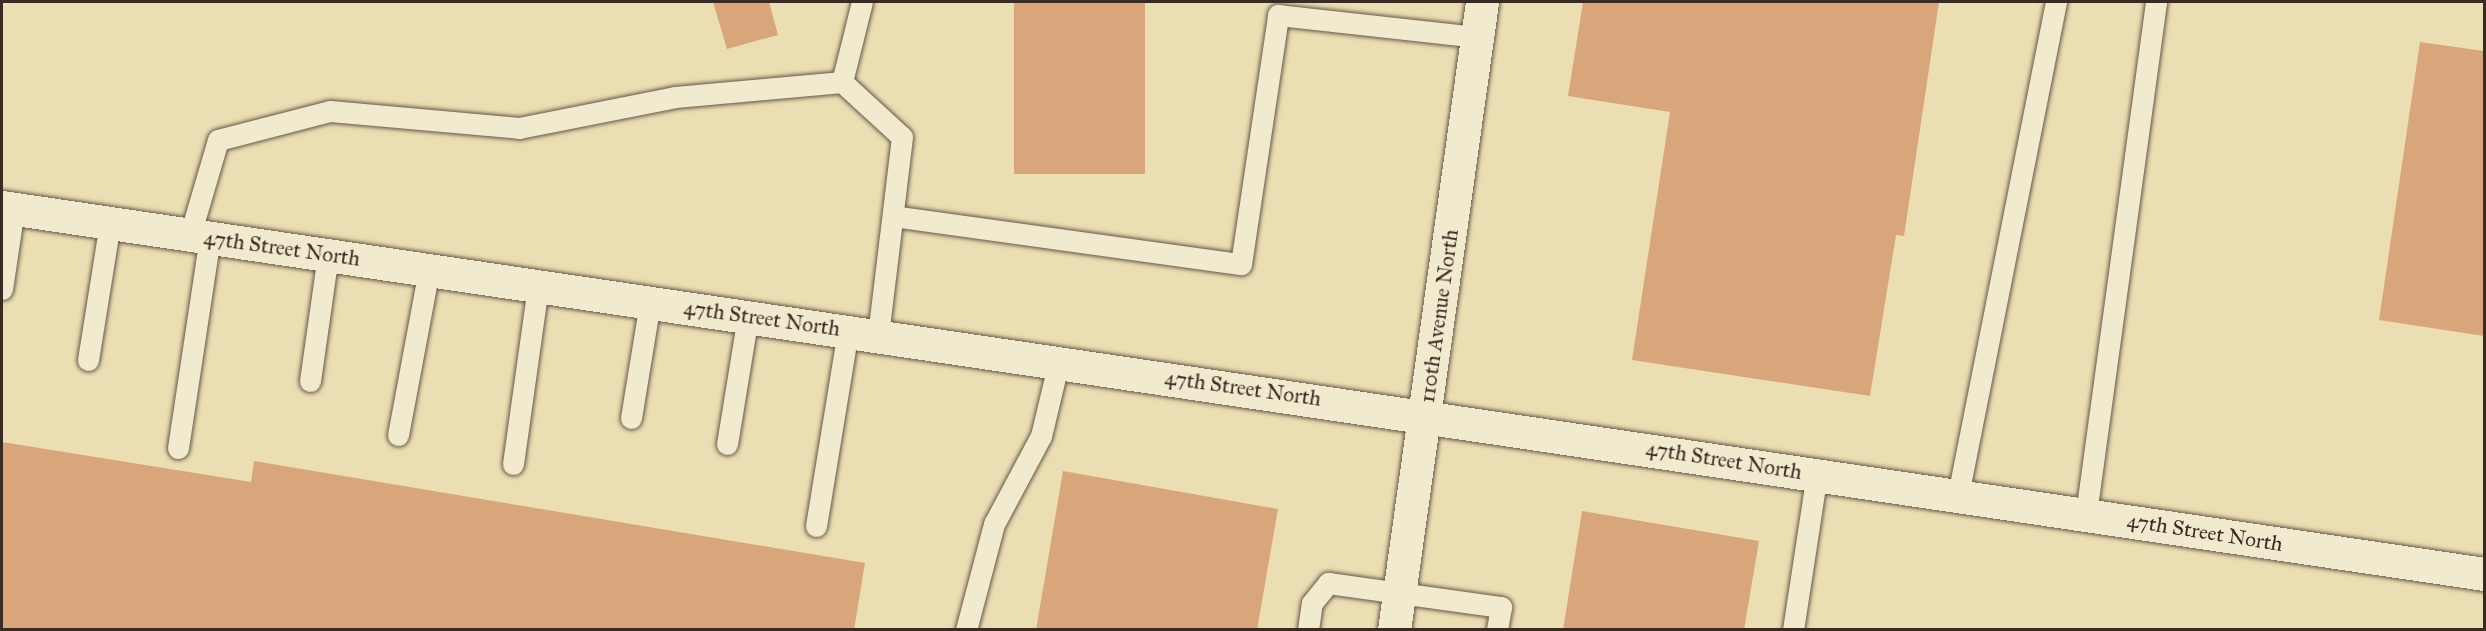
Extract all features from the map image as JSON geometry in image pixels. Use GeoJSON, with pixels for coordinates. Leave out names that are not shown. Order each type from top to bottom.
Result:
{"type":"FeatureCollection","features":[{"type":"Feature","properties":{"kind":"street","name":"110th Avenue North"},"geometry":{"type":"LineString","coordinates":[[1394,630],[1426,415],[1482,2]]}},
{"type":"Feature","properties":{"kind":"street","name":"47th Street North"},"geometry":{"type":"LineString","coordinates":[[8,208],[1426,415],[2484,574]]}},
{"type":"Feature","properties":{"kind":"lane"},"geometry":{"type":"LineString","coordinates":[[842,82],[862,2]]}},
{"type":"Feature","properties":{"kind":"lane"},"geometry":{"type":"LineString","coordinates":[[1958,495],[2056,2]]}},
{"type":"Feature","properties":{"kind":"lane"},"geometry":{"type":"LineString","coordinates":[[2086,514],[2156,2]]}},
{"type":"Feature","properties":{"kind":"lane"},"geometry":{"type":"LineString","coordinates":[[893,216],[1241,264],[1272,8],[1477,37]]}},
{"type":"Feature","properties":{"kind":"lane"},"geometry":{"type":"LineString","coordinates":[[178,448],[200,236],[218,140],[330,111],[519,128],[675,97],[842,82],[902,137],[893,216],[816,526]]}},
{"type":"Feature","properties":{"kind":"lane"},"geometry":{"type":"LineString","coordinates":[[2,289],[8,208]]}},
{"type":"Feature","properties":{"kind":"lane"},"geometry":{"type":"LineString","coordinates":[[88,360],[110,222]]}},
{"type":"Feature","properties":{"kind":"lane"},"geometry":{"type":"LineString","coordinates":[[310,381],[328,254]]}},
{"type":"Feature","properties":{"kind":"lane"},"geometry":{"type":"LineString","coordinates":[[398,435],[429,269]]}},
{"type":"Feature","properties":{"kind":"lane"},"geometry":{"type":"LineString","coordinates":[[513,464],[538,286]]}},
{"type":"Feature","properties":{"kind":"lane"},"geometry":{"type":"LineString","coordinates":[[631,418],[650,302]]}},
{"type":"Feature","properties":{"kind":"lane"},"geometry":{"type":"LineString","coordinates":[[727,444],[748,316]]}},
{"type":"Feature","properties":{"kind":"lane"},"geometry":{"type":"LineString","coordinates":[[966,630],[994,524],[1041,436],[1059,361]]}},
{"type":"Feature","properties":{"kind":"lane"},"geometry":{"type":"LineString","coordinates":[[1793,630],[1818,474]]}},
{"type":"Feature","properties":{"kind":"lane"},"geometry":{"type":"LineString","coordinates":[[1308,630],[1312,603],[1328,583],[1400,591],[1500,607],[1497,630]]}},
{"type":"Feature","properties":{"kind":"building"},"geometry":{"type":"Polygon","coordinates":[[[713,2],[769,2],[778,35],[727,49],[713,2]]]}},
{"type":"Feature","properties":{"kind":"building"},"geometry":{"type":"Polygon","coordinates":[[[1014,2],[1145,2],[1145,174],[1014,174],[1014,2]]]}},
{"type":"Feature","properties":{"kind":"building"},"geometry":{"type":"Polygon","coordinates":[[[1583,2],[1939,2],[1904,236],[1896,235],[1870,396],[1632,360],[1670,112],[1568,96],[1583,2]]]}},
{"type":"Feature","properties":{"kind":"building"},"geometry":{"type":"Polygon","coordinates":[[[2420,42],[2484,51],[2484,336],[2379,320],[2420,42]]]}},
{"type":"Feature","properties":{"kind":"building"},"geometry":{"type":"Polygon","coordinates":[[[2,442],[251,482],[254,461],[865,563],[854,630],[2,630],[2,442]]]}},
{"type":"Feature","properties":{"kind":"building"},"geometry":{"type":"Polygon","coordinates":[[[1063,471],[1278,509],[1257,630],[1036,630],[1063,471]]]}},
{"type":"Feature","properties":{"kind":"building"},"geometry":{"type":"Polygon","coordinates":[[[1582,511],[1759,541],[1744,630],[1563,630],[1582,511]]]}}]}
